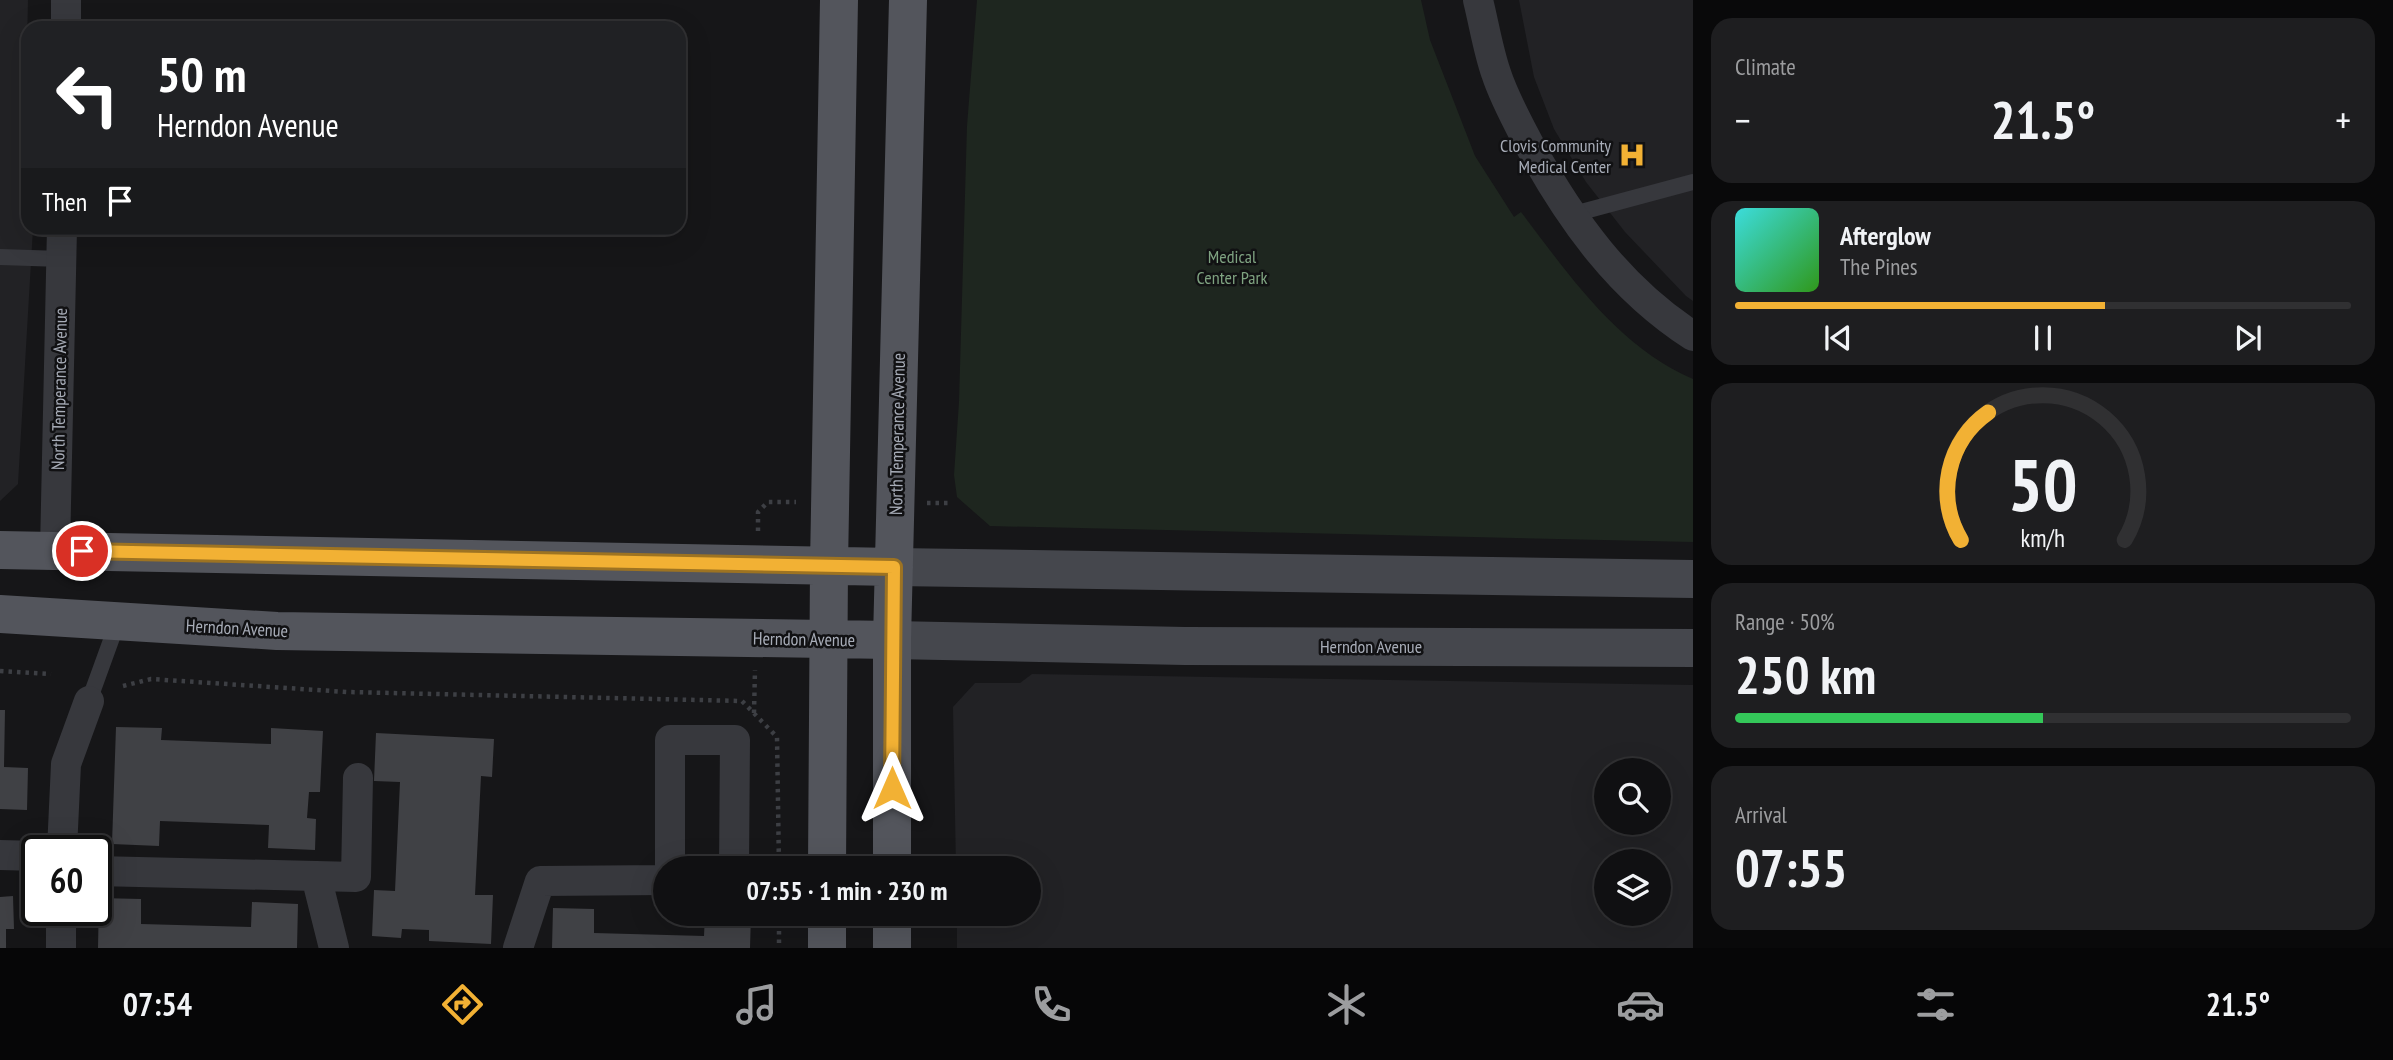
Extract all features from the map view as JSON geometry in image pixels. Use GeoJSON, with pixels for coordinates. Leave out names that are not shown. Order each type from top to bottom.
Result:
{"type":"FeatureCollection","features":[{"type":"Feature","properties":{"kind":"main road"},"geometry":{"type":"LineString","coordinates":[[827,856],[839,0]]}},
{"type":"Feature","properties":{"kind":"main road","name":"North Temperance Avenue"},"geometry":{"type":"LineString","coordinates":[[892,856],[892,640],[908,0]]}},
{"type":"Feature","properties":{"kind":"main road"},"geometry":{"type":"LineString","coordinates":[[0,550],[1693,579]]}},
{"type":"Feature","properties":{"kind":"main road","name":"Herndon Avenue"},"geometry":{"type":"LineString","coordinates":[[0,614],[277,631],[1185,646],[1693,648]]}},
{"type":"Feature","properties":{"kind":"main road"},"geometry":{"type":"LineString","coordinates":[[827,926],[827,948]]}},
{"type":"Feature","properties":{"kind":"main road"},"geometry":{"type":"LineString","coordinates":[[892,926],[892,948]]}},
{"type":"Feature","properties":{"kind":"street"},"geometry":{"type":"LineString","coordinates":[[66,0],[66,21]]}},
{"type":"Feature","properties":{"kind":"street"},"geometry":{"type":"LineString","coordinates":[[1478,0],[1496,74],[1519,125],[1570,215],[1599,253],[1632,288],[1693,336]]}},
{"type":"Feature","properties":{"kind":"street","name":"North Temperance Avenue"},"geometry":{"type":"LineString","coordinates":[[55,550],[62,235]]}},
{"type":"Feature","properties":{"kind":"street"},"geometry":{"type":"LineString","coordinates":[[63,835],[66,764],[89,701]]}},
{"type":"Feature","properties":{"kind":"street"},"geometry":{"type":"LineString","coordinates":[[670,856],[670,740],[735,740],[734,856]]}},
{"type":"Feature","properties":{"kind":"street"},"geometry":{"type":"LineString","coordinates":[[112,871],[356,877],[358,778]]}},
{"type":"Feature","properties":{"kind":"street"},"geometry":{"type":"LineString","coordinates":[[0,855],[21,856]]}},
{"type":"Feature","properties":{"kind":"street"},"geometry":{"type":"LineString","coordinates":[[316,876],[334,948]]}},
{"type":"Feature","properties":{"kind":"street"},"geometry":{"type":"LineString","coordinates":[[518,948],[540,881],[653,880]]}},
{"type":"Feature","properties":{"kind":"street"},"geometry":{"type":"LineString","coordinates":[[61,926],[61,948]]}},
{"type":"Feature","properties":{"kind":"lane"},"geometry":{"type":"LineString","coordinates":[[1570,215],[1693,183]]}},
{"type":"Feature","properties":{"kind":"lane"},"geometry":{"type":"LineString","coordinates":[[0,257],[62,258]]}},
{"type":"Feature","properties":{"kind":"lane"},"geometry":{"type":"LineString","coordinates":[[89,701],[118,621]]}},
{"type":"Feature","properties":{"kind":"path"},"geometry":{"type":"LineString","coordinates":[[0,671],[51,674]]}},
{"type":"Feature","properties":{"kind":"path"},"geometry":{"type":"LineString","coordinates":[[123,686],[151,679],[347,692],[742,701],[777,737],[779,856]]}},
{"type":"Feature","properties":{"kind":"path"},"geometry":{"type":"LineString","coordinates":[[779,926],[779,948]]}},
{"type":"Feature","properties":{"kind":"shaded area"},"geometry":{"type":"Polygon","coordinates":[[[0,0],[28,0],[28,21],[21,21],[21,235],[33,235],[18,484],[0,501],[0,0]]]}},
{"type":"Feature","properties":{"kind":"shaded area","name":"Clovis Community Medical Center"},"geometry":{"type":"Polygon","coordinates":[[[1519,0],[1693,0],[1693,301],[1625,232],[1586,182],[1554,129],[1534,77],[1519,0]]]}},
{"type":"Feature","properties":{"kind":"shaded area"},"geometry":{"type":"Polygon","coordinates":[[[1032,674],[1693,685],[1693,948],[957,948],[957,926],[1041,926],[1041,856],[956,856],[953,707],[975,683],[1020,683],[1032,674]]]}},
{"type":"Feature","properties":{"kind":"green space","name":"Medical Center Park"},"geometry":{"type":"Polygon","coordinates":[[[977,0],[1421,0],[1430,40],[1475,156],[1514,217],[1521,212],[1577,284],[1618,329],[1666,365],[1693,379],[1693,542],[990,526],[957,497],[954,475],[959,402],[967,126],[977,0]]]}},
{"type":"Feature","properties":{"kind":"building"},"geometry":{"type":"Polygon","coordinates":[[[0,710],[5,710],[4,767],[28,768],[27,810],[0,809],[0,710]]]}},
{"type":"Feature","properties":{"kind":"building"},"geometry":{"type":"Polygon","coordinates":[[[116,727],[162,728],[161,740],[271,744],[271,728],[323,731],[320,792],[309,792],[307,818],[316,819],[315,850],[268,848],[269,825],[160,821],[159,846],[112,844],[116,727]]]}},
{"type":"Feature","properties":{"kind":"building"},"geometry":{"type":"Polygon","coordinates":[[[376,733],[494,739],[492,777],[481,776],[475,895],[493,895],[491,944],[429,941],[429,930],[402,929],[401,938],[372,936],[374,890],[395,891],[400,782],[374,781],[376,733]]]}},
{"type":"Feature","properties":{"kind":"building"},"geometry":{"type":"Polygon","coordinates":[[[13,896],[14,929],[6,929],[6,948],[0,948],[0,897],[13,896]]]}},
{"type":"Feature","properties":{"kind":"building"},"geometry":{"type":"Polygon","coordinates":[[[112,898],[141,899],[141,924],[251,927],[252,902],[298,904],[297,948],[98,948],[98,926],[112,926],[112,898]]]}},
{"type":"Feature","properties":{"kind":"building"},"geometry":{"type":"Polygon","coordinates":[[[553,908],[594,909],[594,933],[704,936],[704,926],[751,926],[750,948],[552,948],[553,908]]]}},
{"type":"Feature","properties":{"kind":"place","name":"Clovis Community Medical Center"},"geometry":{"type":"Point","coordinates":[1632,155]}},
{"type":"Feature","properties":{"kind":"route"},"geometry":{"type":"LineString","coordinates":[[82,551],[894,567],[892,788]]}}]}
